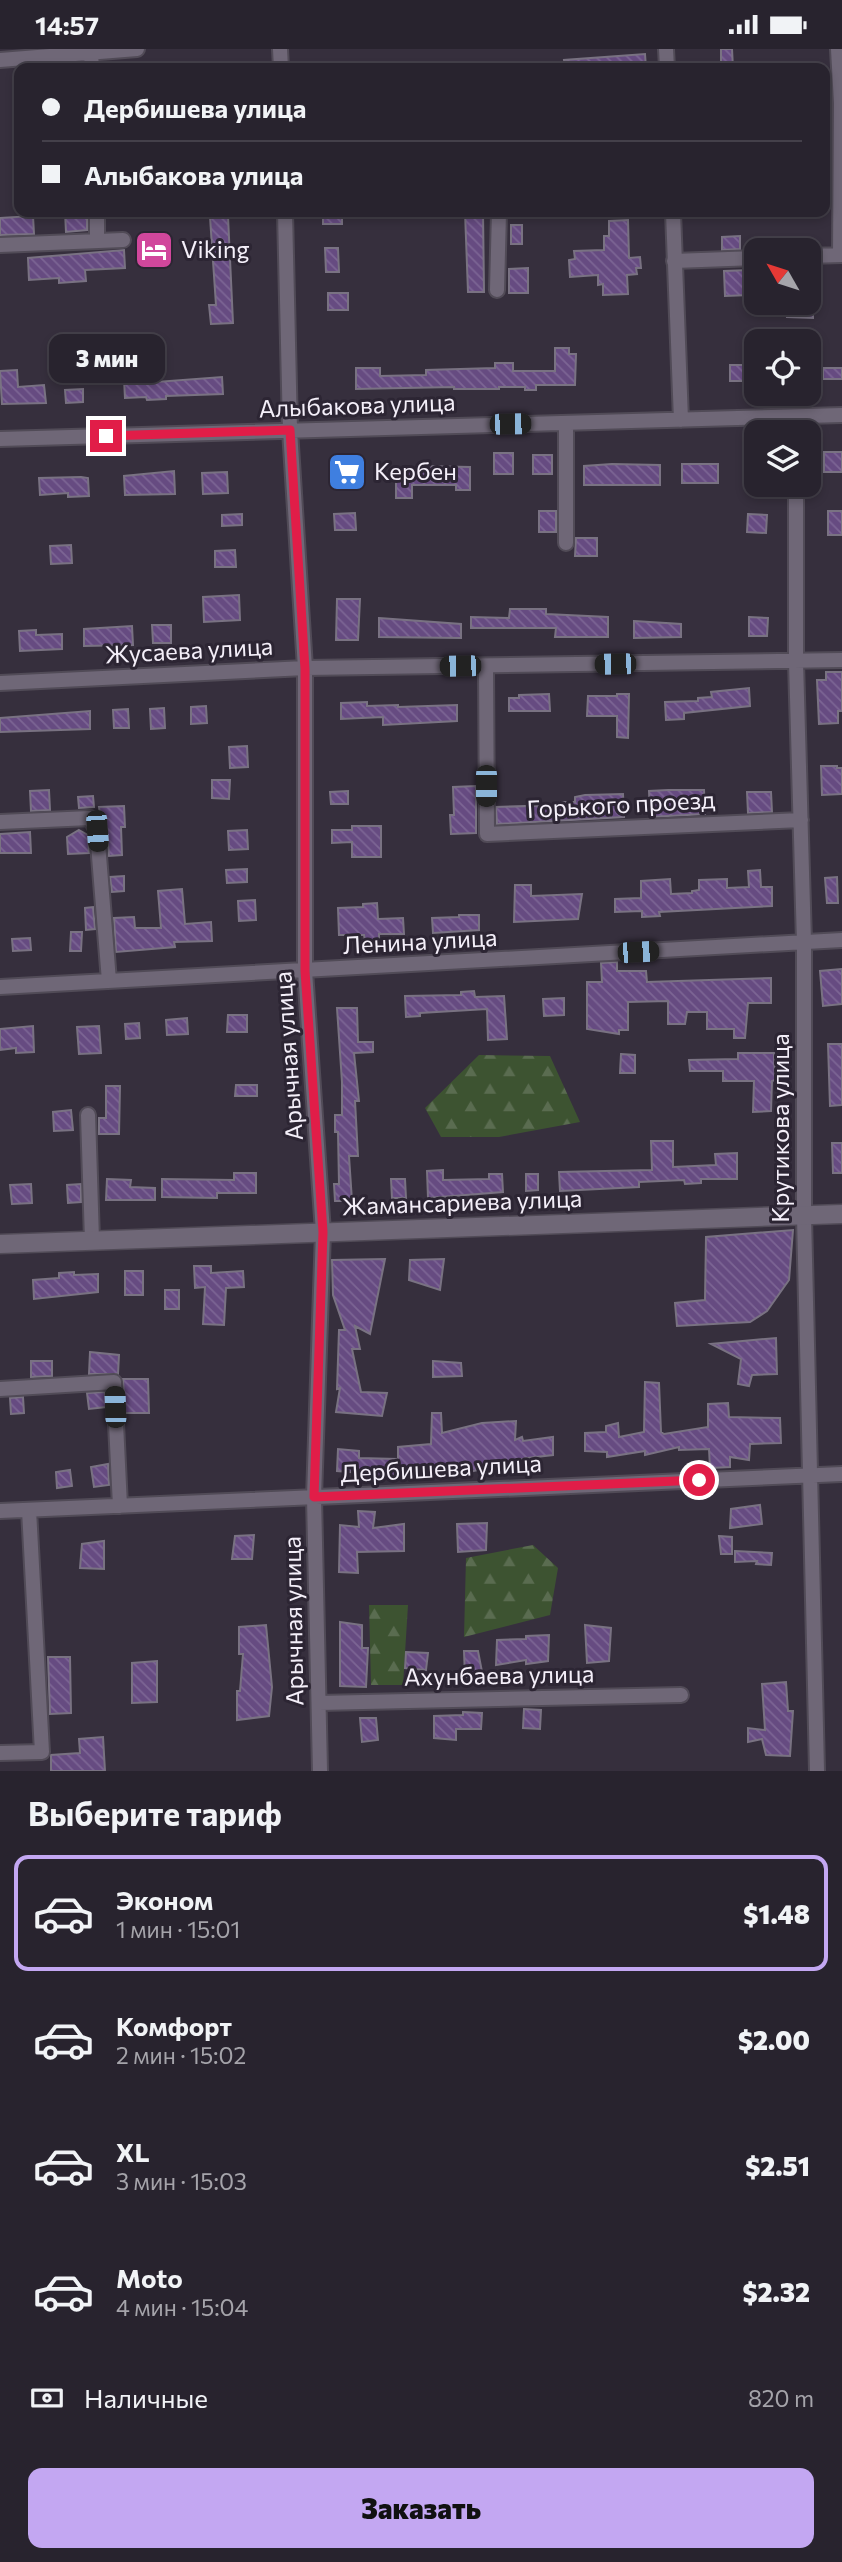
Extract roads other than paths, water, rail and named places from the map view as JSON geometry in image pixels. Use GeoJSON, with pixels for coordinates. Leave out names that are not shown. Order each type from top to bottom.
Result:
{"type":"FeatureCollection","features":[{"type":"Feature","properties":{"kind":"street"},"geometry":{"type":"LineString","coordinates":[[0,60],[91,61],[137,49]]}},
{"type":"Feature","properties":{"kind":"street"},"geometry":{"type":"LineString","coordinates":[[821,256],[841,255],[842,103],[838,49]]}},
{"type":"Feature","properties":{"kind":"street"},"geometry":{"type":"LineString","coordinates":[[97,217],[97,240]]}},
{"type":"Feature","properties":{"kind":"street","name":"Арычная улица"},"geometry":{"type":"LineString","coordinates":[[285,217],[290,430],[305,669],[305,971],[323,1232],[314,1497],[320,1771]]}},
{"type":"Feature","properties":{"kind":"street"},"geometry":{"type":"LineString","coordinates":[[497,290],[499,217]]}},
{"type":"Feature","properties":{"kind":"street"},"geometry":{"type":"LineString","coordinates":[[673,217],[681,420]]}},
{"type":"Feature","properties":{"kind":"street"},"geometry":{"type":"LineString","coordinates":[[0,245],[123,240]]}},
{"type":"Feature","properties":{"kind":"street"},"geometry":{"type":"LineString","coordinates":[[674,261],[744,258]]}},
{"type":"Feature","properties":{"kind":"street","name":"Алыбакова улица"},"geometry":{"type":"LineString","coordinates":[[819,420],[842,415]]}},
{"type":"Feature","properties":{"kind":"street","name":"Алыбакова улица"},"geometry":{"type":"LineString","coordinates":[[0,439],[681,420],[744,423]]}},
{"type":"Feature","properties":{"kind":"street"},"geometry":{"type":"LineString","coordinates":[[566,423],[566,543]]}},
{"type":"Feature","properties":{"kind":"street","name":"Крутикова улица"},"geometry":{"type":"LineString","coordinates":[[796,497],[804,1216],[817,1771]]}},
{"type":"Feature","properties":{"kind":"street","name":"Жусаева улица"},"geometry":{"type":"LineString","coordinates":[[0,683],[305,669],[842,660]]}},
{"type":"Feature","properties":{"kind":"street","name":"Горького проезд"},"geometry":{"type":"LineString","coordinates":[[486,666],[487,834],[801,820]]}},
{"type":"Feature","properties":{"kind":"street"},"geometry":{"type":"LineString","coordinates":[[0,822],[90,818],[97,831],[109,981]]}},
{"type":"Feature","properties":{"kind":"street","name":"Ленина улица"},"geometry":{"type":"LineString","coordinates":[[0,987],[842,940]]}},
{"type":"Feature","properties":{"kind":"street"},"geometry":{"type":"LineString","coordinates":[[88,1115],[92,1240]]}},
{"type":"Feature","properties":{"kind":"street","name":"Жамансариева улица"},"geometry":{"type":"LineString","coordinates":[[0,1244],[842,1214]]}},
{"type":"Feature","properties":{"kind":"street"},"geometry":{"type":"LineString","coordinates":[[0,1389],[114,1382],[120,1506]]}},
{"type":"Feature","properties":{"kind":"street","name":"Дербишева улица"},"geometry":{"type":"LineString","coordinates":[[0,1511],[842,1474]]}},
{"type":"Feature","properties":{"kind":"street"},"geometry":{"type":"LineString","coordinates":[[0,1753],[42,1752],[29,1510]]}},
{"type":"Feature","properties":{"kind":"street","name":"Ахунбаева улица"},"geometry":{"type":"LineString","coordinates":[[319,1703],[681,1695]]}},
{"type":"Feature","properties":{"kind":"place","name":"Viking"},"geometry":{"type":"Point","coordinates":[154,250]}},
{"type":"Feature","properties":{"kind":"place","name":"Кербен"},"geometry":{"type":"Point","coordinates":[347,472]}}]}
